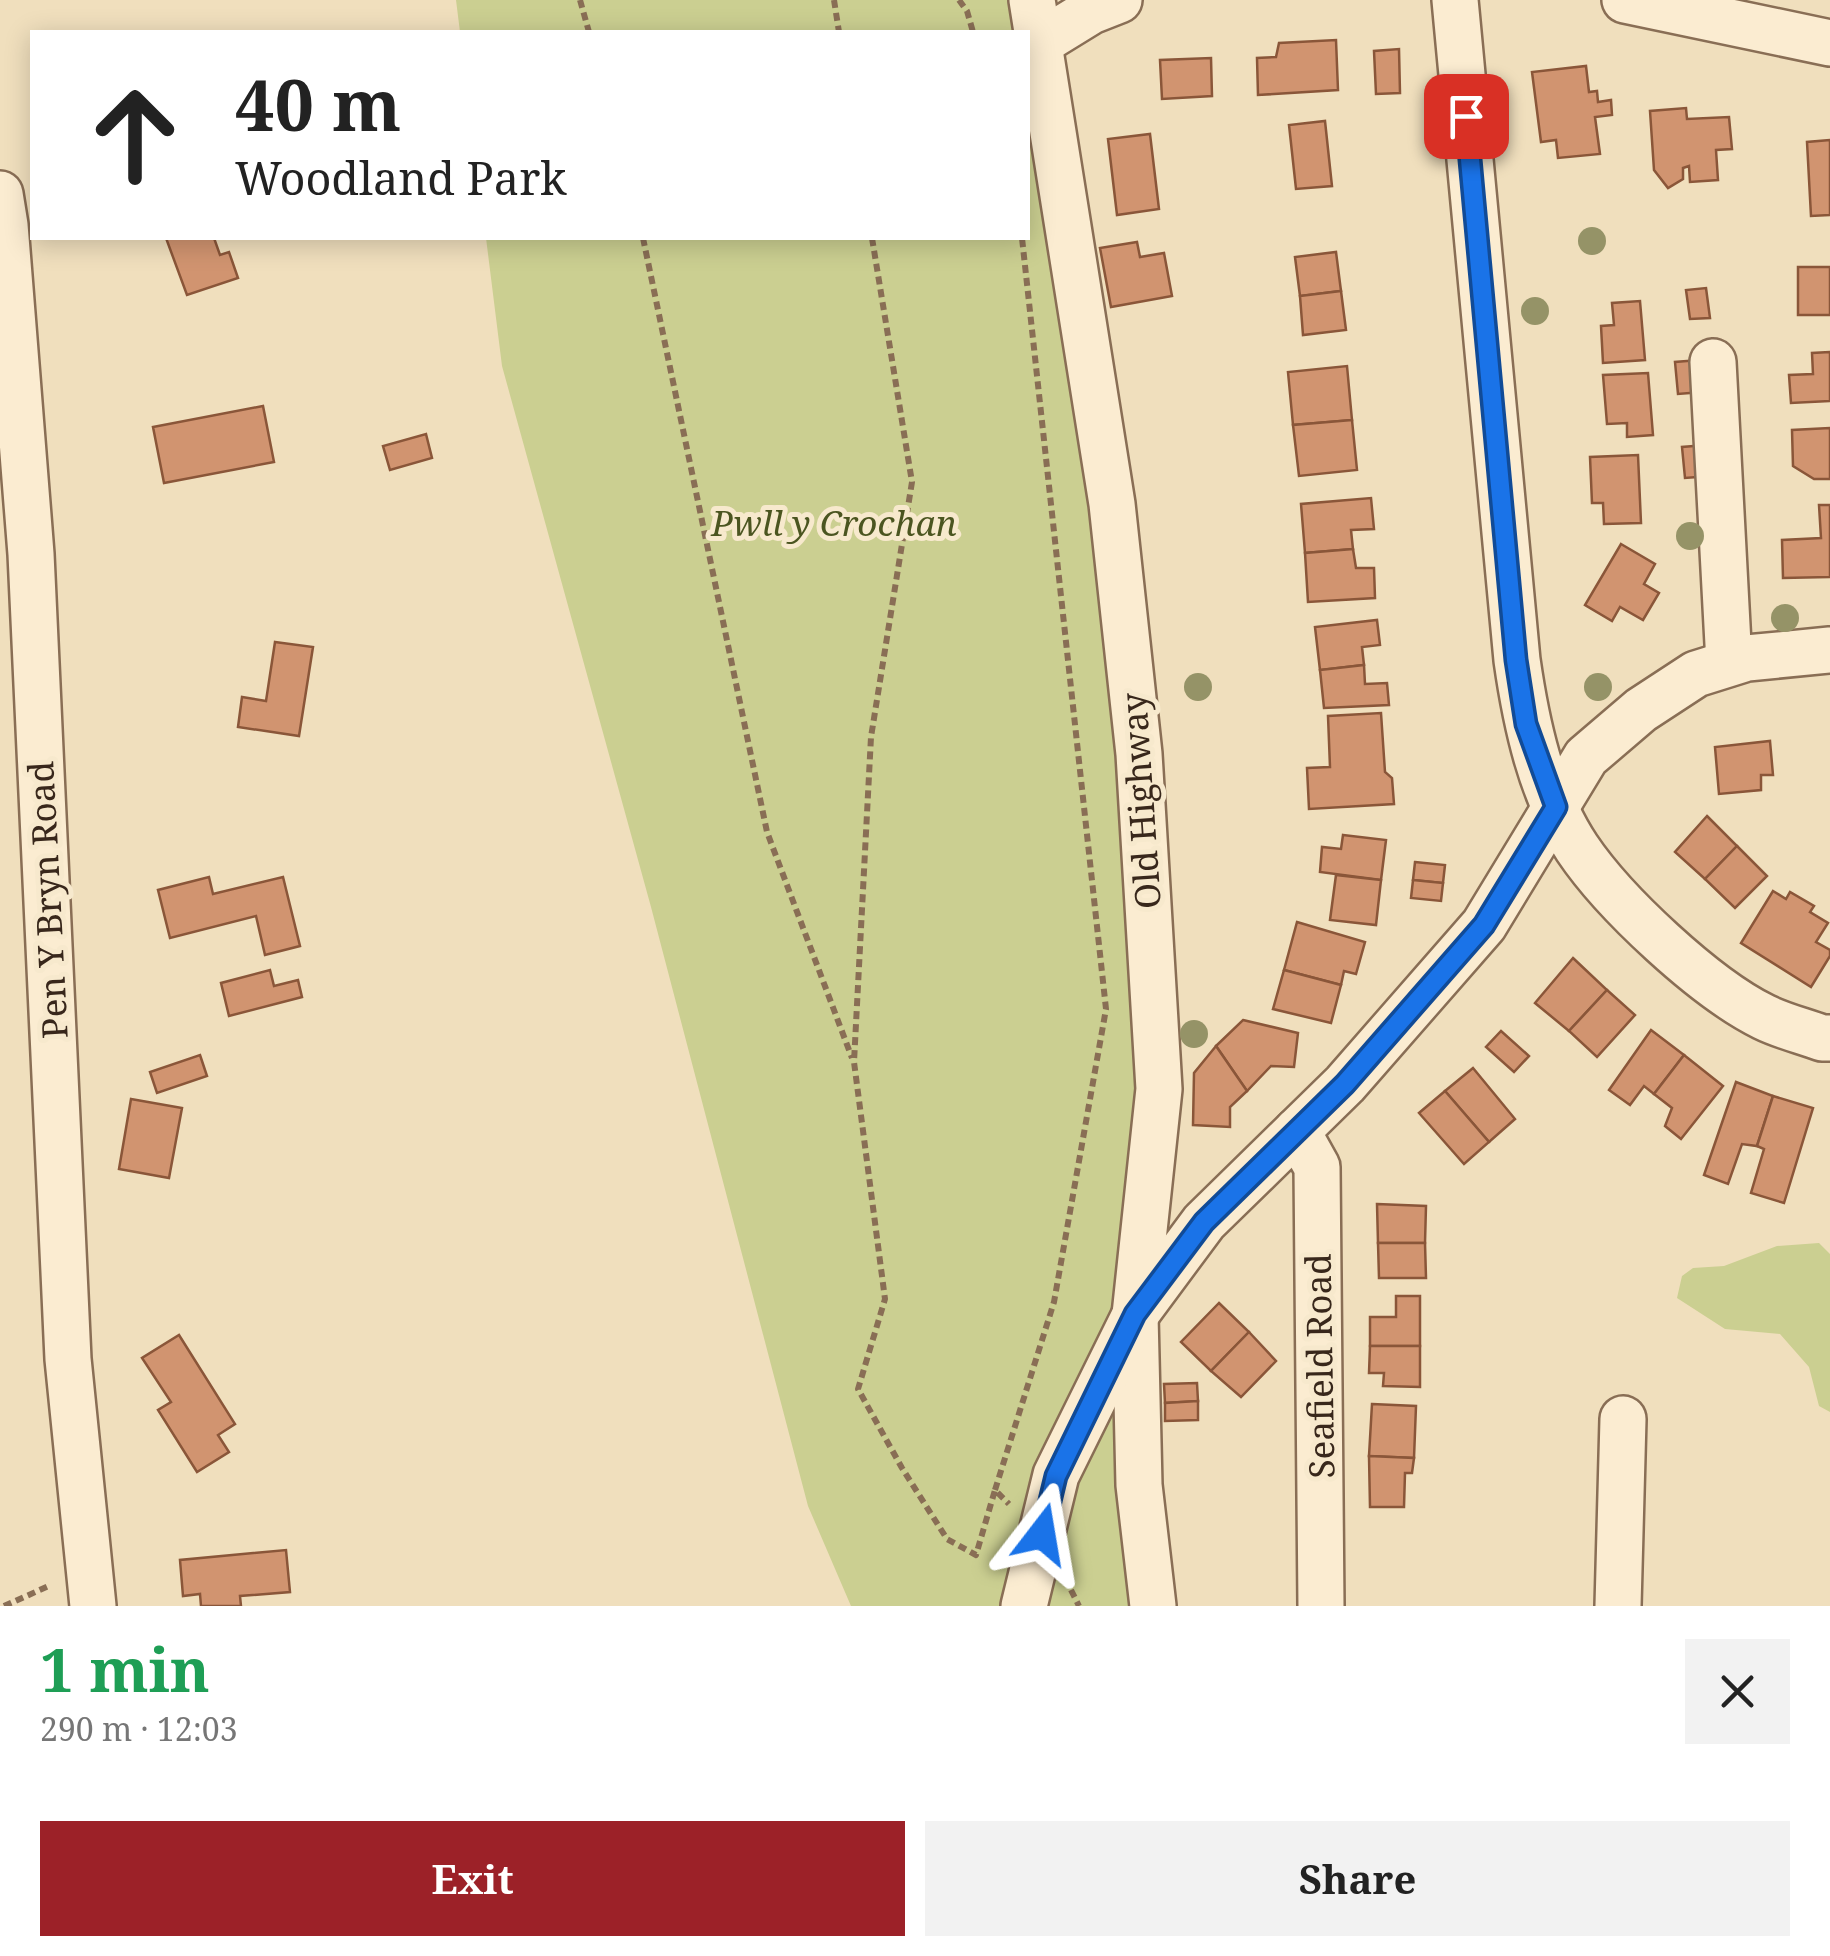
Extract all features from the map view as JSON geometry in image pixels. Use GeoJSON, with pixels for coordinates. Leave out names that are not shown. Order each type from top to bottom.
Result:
{"type":"FeatureCollection","features":[{"type":"Feature","properties":{"kind":"street"},"geometry":{"type":"LineString","coordinates":[[1036,21],[1091,11],[1119,0]]}},
{"type":"Feature","properties":{"kind":"street"},"geometry":{"type":"LineString","coordinates":[[1454,0],[1516,660],[1526,724],[1556,807],[1578,848],[1648,931],[1763,1017],[1830,1038]]}},
{"type":"Feature","properties":{"kind":"street"},"geometry":{"type":"LineString","coordinates":[[1625,0],[1830,43]]}},
{"type":"Feature","properties":{"kind":"street","name":"Old Highway"},"geometry":{"type":"LineString","coordinates":[[1036,21],[1112,504],[1139,754],[1159,1089],[1135,1314],[1139,1485],[1153,1606]]}},
{"type":"Feature","properties":{"kind":"street","name":"Pen Y Bryn Road"},"geometry":{"type":"LineString","coordinates":[[0,194],[31,554],[68,1359],[91,1588]]}},
{"type":"Feature","properties":{"kind":"street"},"geometry":{"type":"LineString","coordinates":[[1713,362],[1729,663]]}},
{"type":"Feature","properties":{"kind":"street"},"geometry":{"type":"LineString","coordinates":[[1024,1606],[1056,1476],[1135,1314],[1204,1222],[1345,1084],[1484,925],[1586,758],[1641,710],[1696,674],[1747,658],[1830,650]]}},
{"type":"Feature","properties":{"kind":"street","name":"Seafield Road"},"geometry":{"type":"LineString","coordinates":[[1297,1131],[1316,1167],[1321,1606]]}},
{"type":"Feature","properties":{"kind":"street"},"geometry":{"type":"LineString","coordinates":[[1618,1606],[1623,1419]]}},
{"type":"Feature","properties":{"kind":"path"},"geometry":{"type":"LineString","coordinates":[[580,0],[588,30]]}},
{"type":"Feature","properties":{"kind":"path"},"geometry":{"type":"LineString","coordinates":[[834,0],[839,30]]}},
{"type":"Feature","properties":{"kind":"path"},"geometry":{"type":"LineString","coordinates":[[962,0],[972,30]]}},
{"type":"Feature","properties":{"kind":"path"},"geometry":{"type":"LineString","coordinates":[[643,240],[767,832],[854,1062]]}},
{"type":"Feature","properties":{"kind":"path"},"geometry":{"type":"LineString","coordinates":[[872,240],[912,482],[871,737],[854,1062],[885,1298],[858,1389],[902,1468],[948,1538],[976,1555],[1054,1302],[1106,1009],[1022,240]]}},
{"type":"Feature","properties":{"kind":"path"},"geometry":{"type":"LineString","coordinates":[[995,1490],[1042,1534],[1079,1606]]}},
{"type":"Feature","properties":{"kind":"path"},"geometry":{"type":"LineString","coordinates":[[4,1606],[91,1588]]}},
{"type":"Feature","properties":{"kind":"green space","name":"Pwll y Crochan"},"geometry":{"type":"Polygon","coordinates":[[[456,0],[1032,0],[1139,754],[1153,1606],[851,1606],[808,1506],[651,907],[502,366],[486,240],[1030,240],[1030,30],[460,30],[456,0]]]}},
{"type":"Feature","properties":{"kind":"green space"},"geometry":{"type":"Polygon","coordinates":[[[1819,1243],[1830,1254],[1830,1412],[1819,1406],[1809,1367],[1780,1334],[1725,1329],[1677,1298],[1682,1276],[1693,1268],[1724,1266],[1777,1246],[1819,1243]]]}},
{"type":"Feature","properties":{"kind":"building"},"geometry":{"type":"Polygon","coordinates":[[[1336,40],[1338,90],[1258,95],[1257,58],[1276,57],[1279,43],[1336,40]]]}},
{"type":"Feature","properties":{"kind":"building"},"geometry":{"type":"Polygon","coordinates":[[[1399,49],[1400,93],[1376,94],[1374,51],[1399,49]]]}},
{"type":"Feature","properties":{"kind":"building"},"geometry":{"type":"Polygon","coordinates":[[[1211,58],[1212,96],[1162,99],[1160,60],[1211,58]]]}},
{"type":"Feature","properties":{"kind":"building"},"geometry":{"type":"Polygon","coordinates":[[[1586,66],[1589,92],[1597,91],[1598,102],[1611,100],[1612,115],[1595,117],[1600,154],[1558,158],[1556,140],[1541,142],[1532,72],[1586,66]]]}},
{"type":"Feature","properties":{"kind":"building"},"geometry":{"type":"Polygon","coordinates":[[[1686,108],[1687,119],[1729,117],[1732,149],[1716,150],[1718,180],[1690,182],[1689,166],[1683,168],[1683,179],[1668,188],[1654,170],[1650,111],[1686,108]]]}},
{"type":"Feature","properties":{"kind":"building"},"geometry":{"type":"Polygon","coordinates":[[[1325,121],[1332,186],[1296,189],[1289,125],[1325,121]]]}},
{"type":"Feature","properties":{"kind":"building"},"geometry":{"type":"Polygon","coordinates":[[[1150,134],[1159,209],[1117,215],[1108,139],[1150,134]]]}},
{"type":"Feature","properties":{"kind":"building"},"geometry":{"type":"Polygon","coordinates":[[[1830,140],[1830,215],[1811,216],[1807,142],[1830,140]]]}},
{"type":"Feature","properties":{"kind":"building"},"geometry":{"type":"Polygon","coordinates":[[[167,240],[215,240],[220,255],[229,252],[238,278],[187,295],[167,240]]]}},
{"type":"Feature","properties":{"kind":"building"},"geometry":{"type":"Polygon","coordinates":[[[1137,242],[1140,257],[1164,253],[1172,296],[1111,307],[1100,248],[1137,242]]]}},
{"type":"Feature","properties":{"kind":"building"},"geometry":{"type":"Polygon","coordinates":[[[1336,252],[1341,291],[1300,296],[1295,257],[1336,252]]]}},
{"type":"Feature","properties":{"kind":"building"},"geometry":{"type":"Polygon","coordinates":[[[1798,267],[1830,267],[1830,315],[1798,315],[1798,267]]]}},
{"type":"Feature","properties":{"kind":"building"},"geometry":{"type":"Polygon","coordinates":[[[1706,288],[1710,318],[1690,319],[1686,290],[1706,288]]]}},
{"type":"Feature","properties":{"kind":"building"},"geometry":{"type":"Polygon","coordinates":[[[1341,291],[1346,330],[1303,335],[1300,296],[1341,291]]]}},
{"type":"Feature","properties":{"kind":"building"},"geometry":{"type":"Polygon","coordinates":[[[1640,301],[1645,360],[1603,363],[1601,326],[1614,325],[1612,303],[1640,301]]]}},
{"type":"Feature","properties":{"kind":"building"},"geometry":{"type":"Polygon","coordinates":[[[1830,352],[1830,401],[1791,403],[1789,375],[1813,374],[1812,353],[1830,352]]]}},
{"type":"Feature","properties":{"kind":"building"},"geometry":{"type":"Polygon","coordinates":[[[1699,360],[1702,392],[1678,394],[1675,362],[1699,360]]]}},
{"type":"Feature","properties":{"kind":"building"},"geometry":{"type":"Polygon","coordinates":[[[1347,366],[1352,420],[1293,425],[1288,372],[1347,366]]]}},
{"type":"Feature","properties":{"kind":"building"},"geometry":{"type":"Polygon","coordinates":[[[1648,373],[1653,435],[1627,437],[1627,423],[1607,424],[1603,375],[1648,373]]]}},
{"type":"Feature","properties":{"kind":"building"},"geometry":{"type":"Polygon","coordinates":[[[263,406],[274,462],[164,483],[153,427],[263,406]]]}},
{"type":"Feature","properties":{"kind":"building"},"geometry":{"type":"Polygon","coordinates":[[[1352,420],[1357,470],[1299,476],[1293,425],[1352,420]]]}},
{"type":"Feature","properties":{"kind":"building"},"geometry":{"type":"Polygon","coordinates":[[[1830,428],[1830,479],[1814,479],[1793,466],[1792,430],[1830,428]]]}},
{"type":"Feature","properties":{"kind":"building"},"geometry":{"type":"Polygon","coordinates":[[[426,434],[432,458],[390,470],[383,446],[426,434]]]}},
{"type":"Feature","properties":{"kind":"building"},"geometry":{"type":"Polygon","coordinates":[[[1706,445],[1710,476],[1685,478],[1682,447],[1706,445]]]}},
{"type":"Feature","properties":{"kind":"building"},"geometry":{"type":"Polygon","coordinates":[[[1638,455],[1641,523],[1604,524],[1603,503],[1592,503],[1590,457],[1638,455]]]}},
{"type":"Feature","properties":{"kind":"building"},"geometry":{"type":"Polygon","coordinates":[[[1371,498],[1374,529],[1351,530],[1353,549],[1305,553],[1301,504],[1371,498]]]}},
{"type":"Feature","properties":{"kind":"building"},"geometry":{"type":"Polygon","coordinates":[[[1819,505],[1830,505],[1830,577],[1783,578],[1782,540],[1821,538],[1819,505]]]}},
{"type":"Feature","properties":{"kind":"building"},"geometry":{"type":"Polygon","coordinates":[[[1621,544],[1655,564],[1644,584],[1659,593],[1643,620],[1620,607],[1612,621],[1585,605],[1621,544]]]}},
{"type":"Feature","properties":{"kind":"building"},"geometry":{"type":"Polygon","coordinates":[[[1353,549],[1356,568],[1374,568],[1375,598],[1308,602],[1305,553],[1353,549]]]}},
{"type":"Feature","properties":{"kind":"building"},"geometry":{"type":"Polygon","coordinates":[[[1377,620],[1380,645],[1362,647],[1364,665],[1320,670],[1315,627],[1377,620]]]}},
{"type":"Feature","properties":{"kind":"building"},"geometry":{"type":"Polygon","coordinates":[[[275,642],[313,647],[299,736],[238,727],[242,697],[266,701],[275,642]]]}},
{"type":"Feature","properties":{"kind":"building"},"geometry":{"type":"Polygon","coordinates":[[[1364,665],[1365,684],[1387,683],[1389,705],[1324,708],[1320,670],[1364,665]]]}},
{"type":"Feature","properties":{"kind":"building"},"geometry":{"type":"Polygon","coordinates":[[[1381,713],[1385,772],[1392,778],[1394,804],[1309,809],[1307,768],[1330,767],[1328,716],[1381,713]]]}},
{"type":"Feature","properties":{"kind":"building"},"geometry":{"type":"Polygon","coordinates":[[[1770,741],[1773,775],[1761,775],[1761,790],[1719,794],[1715,747],[1770,741]]]}},
{"type":"Feature","properties":{"kind":"building"},"geometry":{"type":"Polygon","coordinates":[[[1707,816],[1737,846],[1705,879],[1675,852],[1707,816]]]}},
{"type":"Feature","properties":{"kind":"building"},"geometry":{"type":"Polygon","coordinates":[[[1343,835],[1386,840],[1381,880],[1320,872],[1322,847],[1341,849],[1343,835]]]}},
{"type":"Feature","properties":{"kind":"building"},"geometry":{"type":"Polygon","coordinates":[[[1737,846],[1767,876],[1735,908],[1705,879],[1737,846]]]}},
{"type":"Feature","properties":{"kind":"building"},"geometry":{"type":"Polygon","coordinates":[[[1415,862],[1445,865],[1443,883],[1413,880],[1415,862]]]}},
{"type":"Feature","properties":{"kind":"building"},"geometry":{"type":"Polygon","coordinates":[[[1336,875],[1381,880],[1376,925],[1330,920],[1336,875]]]}},
{"type":"Feature","properties":{"kind":"building"},"geometry":{"type":"Polygon","coordinates":[[[209,877],[213,894],[283,877],[300,946],[265,955],[256,916],[170,938],[158,890],[209,877]]]}},
{"type":"Feature","properties":{"kind":"building"},"geometry":{"type":"Polygon","coordinates":[[[1413,880],[1443,883],[1441,901],[1411,898],[1413,880]]]}},
{"type":"Feature","properties":{"kind":"building"},"geometry":{"type":"Polygon","coordinates":[[[1773,891],[1786,899],[1790,892],[1814,906],[1810,912],[1828,923],[1816,942],[1830,950],[1830,956],[1811,987],[1741,943],[1773,891]]]}},
{"type":"Feature","properties":{"kind":"building"},"geometry":{"type":"Polygon","coordinates":[[[1297,922],[1365,942],[1356,974],[1344,971],[1341,985],[1284,970],[1297,922]]]}},
{"type":"Feature","properties":{"kind":"building"},"geometry":{"type":"Polygon","coordinates":[[[1573,958],[1607,990],[1569,1031],[1535,1003],[1573,958]]]}},
{"type":"Feature","properties":{"kind":"building"},"geometry":{"type":"Polygon","coordinates":[[[270,970],[274,986],[298,980],[302,997],[229,1016],[221,983],[270,970]]]}},
{"type":"Feature","properties":{"kind":"building"},"geometry":{"type":"Polygon","coordinates":[[[1284,970],[1341,985],[1331,1023],[1273,1009],[1284,970]]]}},
{"type":"Feature","properties":{"kind":"building"},"geometry":{"type":"Polygon","coordinates":[[[1607,990],[1635,1015],[1597,1057],[1569,1031],[1607,990]]]}},
{"type":"Feature","properties":{"kind":"building"},"geometry":{"type":"Polygon","coordinates":[[[1243,1020],[1298,1033],[1294,1067],[1271,1066],[1247,1091],[1216,1046],[1243,1020]]]}},
{"type":"Feature","properties":{"kind":"building"},"geometry":{"type":"Polygon","coordinates":[[[1651,1030],[1684,1055],[1654,1094],[1644,1086],[1630,1105],[1609,1090],[1651,1030]]]}},
{"type":"Feature","properties":{"kind":"building"},"geometry":{"type":"Polygon","coordinates":[[[1501,1031],[1529,1056],[1514,1072],[1486,1047],[1501,1031]]]}},
{"type":"Feature","properties":{"kind":"building"},"geometry":{"type":"Polygon","coordinates":[[[1216,1046],[1247,1091],[1230,1107],[1230,1127],[1193,1125],[1194,1073],[1216,1046]]]}},
{"type":"Feature","properties":{"kind":"building"},"geometry":{"type":"Polygon","coordinates":[[[200,1055],[207,1076],[157,1093],[150,1072],[200,1055]]]}},
{"type":"Feature","properties":{"kind":"building"},"geometry":{"type":"Polygon","coordinates":[[[1684,1055],[1723,1086],[1681,1139],[1665,1126],[1672,1108],[1654,1094],[1684,1055]]]}},
{"type":"Feature","properties":{"kind":"building"},"geometry":{"type":"Polygon","coordinates":[[[1473,1068],[1515,1119],[1489,1142],[1445,1091],[1473,1068]]]}},
{"type":"Feature","properties":{"kind":"building"},"geometry":{"type":"Polygon","coordinates":[[[1736,1082],[1773,1096],[1757,1146],[1742,1144],[1728,1184],[1704,1175],[1736,1082]]]}},
{"type":"Feature","properties":{"kind":"building"},"geometry":{"type":"Polygon","coordinates":[[[1445,1091],[1489,1142],[1464,1164],[1419,1113],[1445,1091]]]}},
{"type":"Feature","properties":{"kind":"building"},"geometry":{"type":"Polygon","coordinates":[[[1773,1096],[1813,1108],[1784,1203],[1751,1193],[1764,1149],[1757,1146],[1773,1096]]]}},
{"type":"Feature","properties":{"kind":"building"},"geometry":{"type":"Polygon","coordinates":[[[131,1099],[182,1108],[169,1178],[119,1169],[131,1099]]]}},
{"type":"Feature","properties":{"kind":"building"},"geometry":{"type":"Polygon","coordinates":[[[1377,1204],[1426,1206],[1425,1243],[1378,1243],[1377,1204]]]}},
{"type":"Feature","properties":{"kind":"building"},"geometry":{"type":"Polygon","coordinates":[[[1378,1243],[1425,1243],[1426,1278],[1379,1278],[1378,1243]]]}},
{"type":"Feature","properties":{"kind":"building"},"geometry":{"type":"Polygon","coordinates":[[[1396,1296],[1420,1296],[1420,1346],[1370,1346],[1370,1317],[1396,1317],[1396,1296]]]}},
{"type":"Feature","properties":{"kind":"building"},"geometry":{"type":"Polygon","coordinates":[[[1219,1303],[1249,1332],[1211,1371],[1181,1342],[1219,1303]]]}},
{"type":"Feature","properties":{"kind":"building"},"geometry":{"type":"Polygon","coordinates":[[[1249,1332],[1276,1361],[1241,1397],[1211,1371],[1249,1332]]]}},
{"type":"Feature","properties":{"kind":"building"},"geometry":{"type":"Polygon","coordinates":[[[179,1335],[235,1424],[218,1435],[229,1452],[197,1472],[158,1410],[171,1402],[142,1358],[179,1335]]]}},
{"type":"Feature","properties":{"kind":"building"},"geometry":{"type":"Polygon","coordinates":[[[1370,1346],[1420,1346],[1420,1387],[1383,1386],[1384,1373],[1369,1373],[1370,1346]]]}},
{"type":"Feature","properties":{"kind":"building"},"geometry":{"type":"Polygon","coordinates":[[[1197,1383],[1198,1401],[1165,1403],[1164,1384],[1197,1383]]]}},
{"type":"Feature","properties":{"kind":"building"},"geometry":{"type":"Polygon","coordinates":[[[1198,1401],[1198,1420],[1165,1421],[1165,1403],[1198,1401]]]}},
{"type":"Feature","properties":{"kind":"building"},"geometry":{"type":"Polygon","coordinates":[[[1372,1404],[1416,1406],[1414,1458],[1369,1456],[1372,1404]]]}},
{"type":"Feature","properties":{"kind":"building"},"geometry":{"type":"Polygon","coordinates":[[[1369,1456],[1414,1458],[1412,1473],[1405,1473],[1404,1507],[1370,1507],[1369,1456]]]}},
{"type":"Feature","properties":{"kind":"building"},"geometry":{"type":"Polygon","coordinates":[[[286,1550],[290,1592],[240,1596],[241,1606],[201,1606],[200,1594],[183,1596],[180,1560],[286,1550]]]}},
{"type":"Feature","properties":{"kind":"route"},"geometry":{"type":"LineString","coordinates":[[1042,1534],[1056,1476],[1135,1314],[1204,1222],[1345,1084],[1484,925],[1556,807],[1526,724],[1516,660],[1466,116]]}}]}
